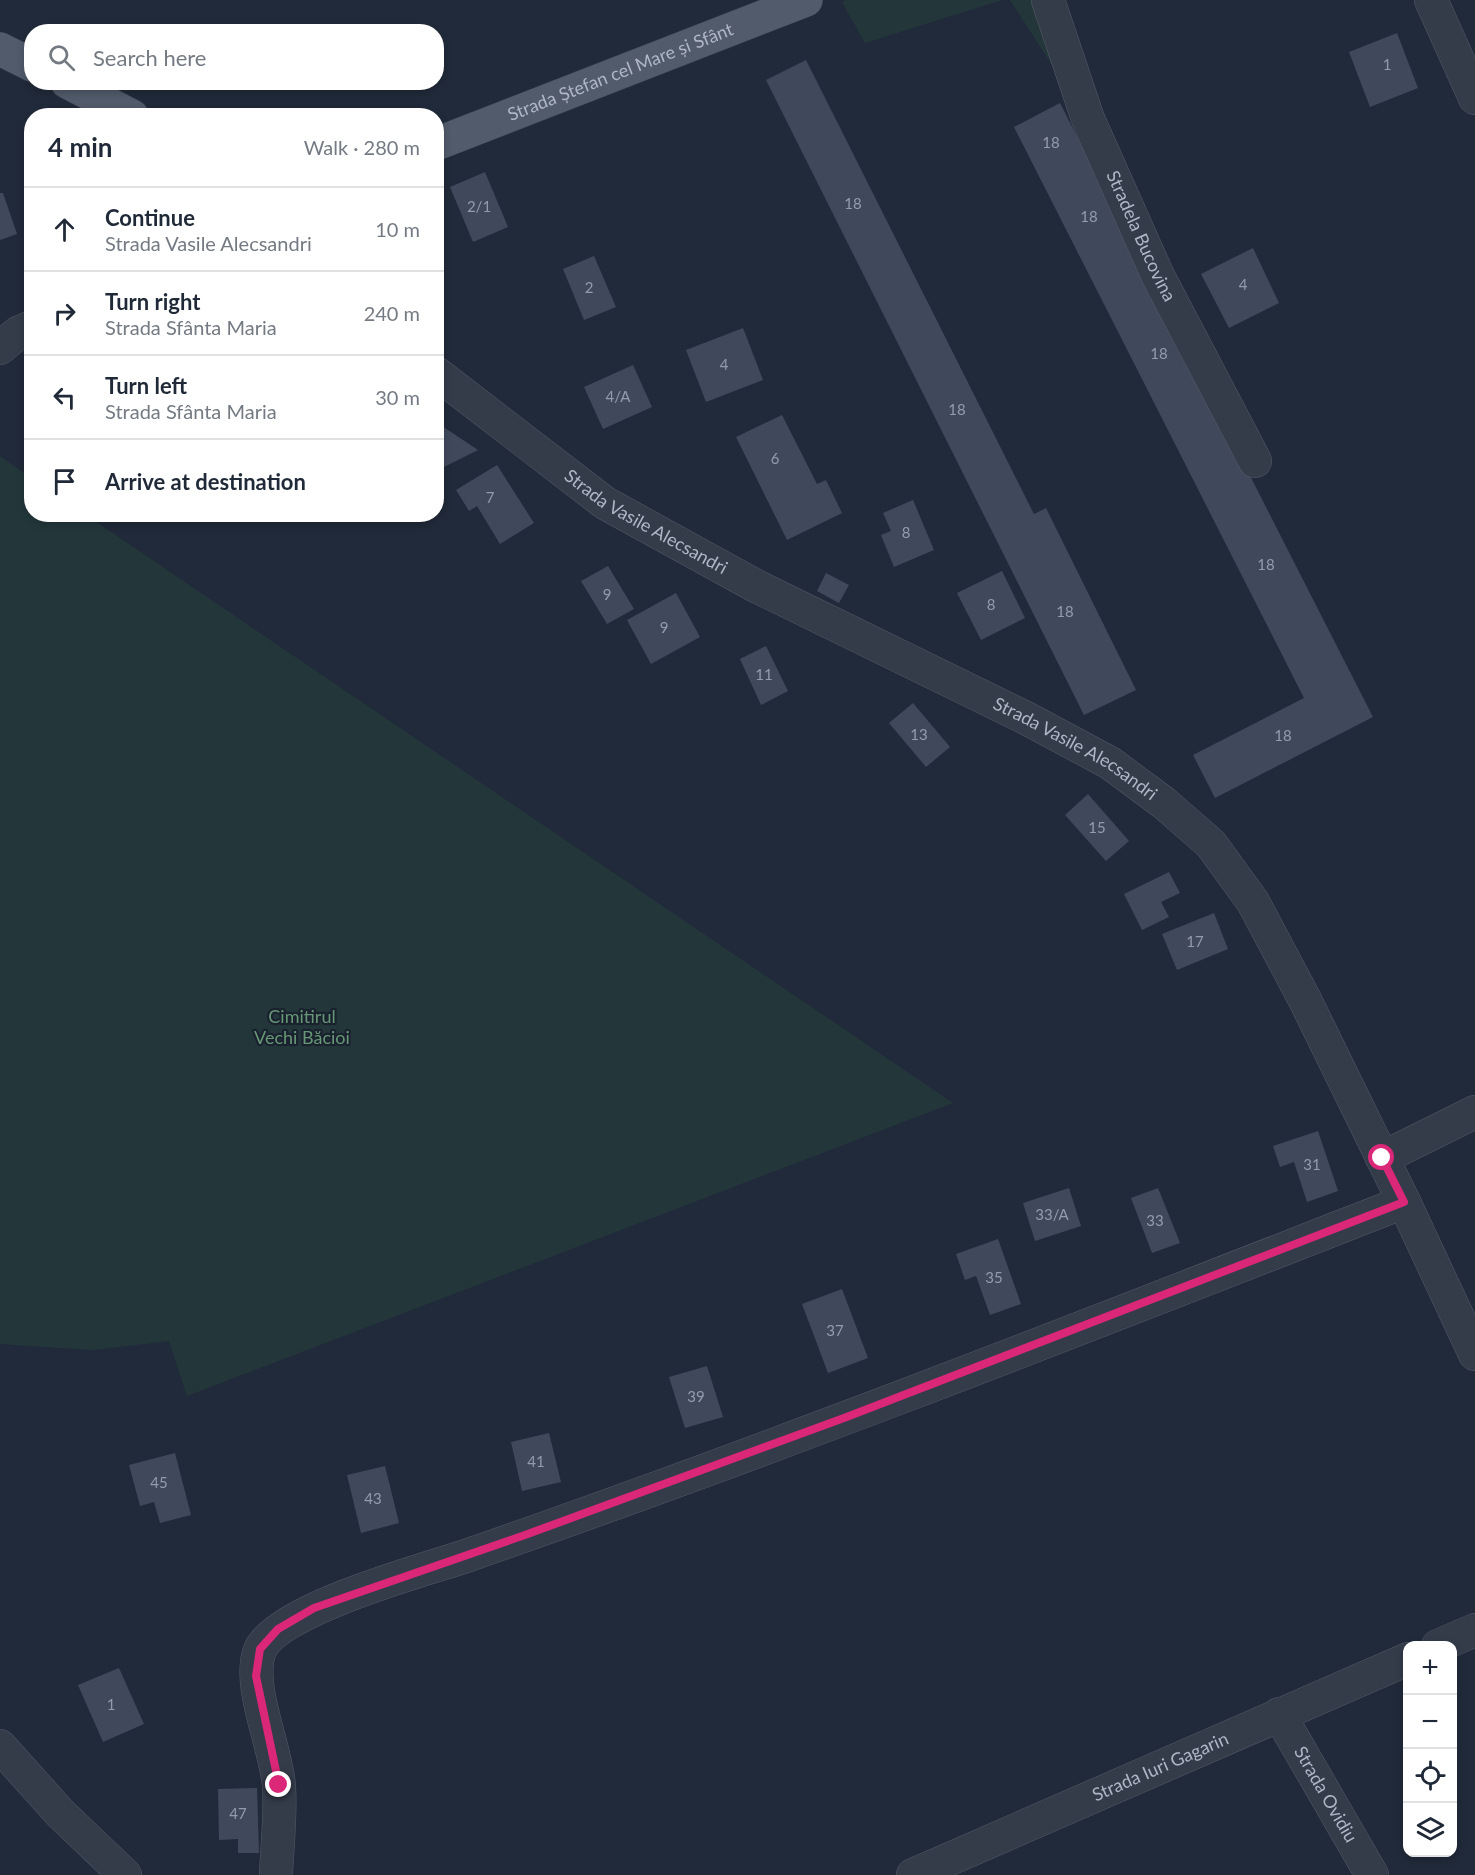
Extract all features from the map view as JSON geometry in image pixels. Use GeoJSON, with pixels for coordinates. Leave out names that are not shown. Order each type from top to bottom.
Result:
{"type":"FeatureCollection","features":[{"type":"Feature","properties":{"kind":"main road","name":"Strada Ștefan cel Mare și Sfânt"},"geometry":{"type":"LineString","coordinates":[[444,141],[806,0]]}},
{"type":"Feature","properties":{"kind":"main road"},"geometry":{"type":"LineString","coordinates":[[0,49],[24,61]]}},
{"type":"Feature","properties":{"kind":"main road"},"geometry":{"type":"LineString","coordinates":[[82,90],[117,108]]}},
{"type":"Feature","properties":{"kind":"street","name":"Stradela Bucovina"},"geometry":{"type":"LineString","coordinates":[[1048,0],[1088,119],[1153,266],[1255,461]]}},
{"type":"Feature","properties":{"kind":"street"},"geometry":{"type":"LineString","coordinates":[[1431,0],[1475,98]]}},
{"type":"Feature","properties":{"kind":"street"},"geometry":{"type":"LineString","coordinates":[[0,348],[24,330]]}},
{"type":"Feature","properties":{"kind":"street","name":"Strada Vasile Alecsandri"},"geometry":{"type":"LineString","coordinates":[[444,380],[605,503],[756,586],[1026,718],[1110,763],[1164,803],[1210,844],[1253,902],[1305,1000],[1475,1354]]}},
{"type":"Feature","properties":{"kind":"street"},"geometry":{"type":"LineString","coordinates":[[1382,1158],[1475,1112]]}},
{"type":"Feature","properties":{"kind":"street"},"geometry":{"type":"LineString","coordinates":[[276,1875],[279,1785],[256,1676],[260,1649],[278,1629],[314,1608],[525,1535],[844,1418],[1404,1202]]}},
{"type":"Feature","properties":{"kind":"street"},"geometry":{"type":"LineString","coordinates":[[1449,1641],[1475,1629]]}},
{"type":"Feature","properties":{"kind":"street","name":"Strada Iuri Gagarin"},"geometry":{"type":"LineString","coordinates":[[913,1875],[1403,1661]]}},
{"type":"Feature","properties":{"kind":"street","name":"Strada Ovidiu"},"geometry":{"type":"LineString","coordinates":[[1279,1714],[1372,1875]]}},
{"type":"Feature","properties":{"kind":"street"},"geometry":{"type":"LineString","coordinates":[[0,1746],[60,1813],[125,1875]]}},
{"type":"Feature","properties":{"kind":"green space"},"geometry":{"type":"Polygon","coordinates":[[[846,0],[1002,0],[865,43],[842,2],[846,0]]]}},
{"type":"Feature","properties":{"kind":"green space"},"geometry":{"type":"Polygon","coordinates":[[[1010,0],[1039,0],[1068,90],[1010,0]]]}},
{"type":"Feature","properties":{"kind":"green space","name":"Cimitirul Vechi Băcioi"},"geometry":{"type":"Polygon","coordinates":[[[0,456],[24,473],[24,522],[96,522],[953,1103],[187,1396],[169,1341],[93,1350],[0,1344],[0,456]]]}},
{"type":"Feature","properties":{"kind":"building"},"geometry":{"type":"Polygon","coordinates":[[[1397,33],[1418,88],[1370,107],[1349,52],[1397,33]]]}},
{"type":"Feature","properties":{"kind":"building"},"geometry":{"type":"Polygon","coordinates":[[[806,60],[1034,514],[1046,508],[1136,690],[1084,715],[766,80],[806,60]]]}},
{"type":"Feature","properties":{"kind":"building"},"geometry":{"type":"Polygon","coordinates":[[[1060,103],[1373,717],[1215,798],[1193,755],[1304,698],[1014,127],[1060,103]]]}},
{"type":"Feature","properties":{"kind":"building"},"geometry":{"type":"Polygon","coordinates":[[[485,172],[508,227],[473,242],[450,187],[485,172]]]}},
{"type":"Feature","properties":{"kind":"building"},"geometry":{"type":"Polygon","coordinates":[[[0,193],[3,193],[17,234],[0,240],[0,193]]]}},
{"type":"Feature","properties":{"kind":"building"},"geometry":{"type":"Polygon","coordinates":[[[1253,248],[1279,303],[1229,328],[1201,274],[1253,248]]]}},
{"type":"Feature","properties":{"kind":"building"},"geometry":{"type":"Polygon","coordinates":[[[594,256],[616,307],[584,320],[563,269],[594,256]]]}},
{"type":"Feature","properties":{"kind":"building"},"geometry":{"type":"Polygon","coordinates":[[[743,328],[763,380],[706,402],[686,350],[743,328]]]}},
{"type":"Feature","properties":{"kind":"building"},"geometry":{"type":"Polygon","coordinates":[[[633,365],[652,407],[603,429],[584,387],[633,365]]]}},
{"type":"Feature","properties":{"kind":"building"},"geometry":{"type":"Polygon","coordinates":[[[782,415],[817,484],[826,480],[842,513],[787,540],[736,437],[782,415]]]}},
{"type":"Feature","properties":{"kind":"building"},"geometry":{"type":"Polygon","coordinates":[[[444,427],[478,450],[444,467],[444,427]]]}},
{"type":"Feature","properties":{"kind":"building"},"geometry":{"type":"Polygon","coordinates":[[[497,465],[534,523],[500,544],[477,506],[469,511],[456,490],[497,465]]]}},
{"type":"Feature","properties":{"kind":"building"},"geometry":{"type":"Polygon","coordinates":[[[913,500],[934,550],[894,567],[881,535],[891,531],[883,513],[913,500]]]}},
{"type":"Feature","properties":{"kind":"building"},"geometry":{"type":"Polygon","coordinates":[[[608,566],[634,609],[607,624],[581,581],[608,566]]]}},
{"type":"Feature","properties":{"kind":"building"},"geometry":{"type":"Polygon","coordinates":[[[1002,571],[1025,618],[981,640],[957,593],[1002,571]]]}},
{"type":"Feature","properties":{"kind":"building"},"geometry":{"type":"Polygon","coordinates":[[[826,573],[849,585],[839,603],[817,591],[826,573]]]}},
{"type":"Feature","properties":{"kind":"building"},"geometry":{"type":"Polygon","coordinates":[[[676,593],[700,637],[651,664],[627,620],[676,593]]]}},
{"type":"Feature","properties":{"kind":"building"},"geometry":{"type":"Polygon","coordinates":[[[766,646],[788,691],[761,705],[740,659],[766,646]]]}},
{"type":"Feature","properties":{"kind":"building"},"geometry":{"type":"Polygon","coordinates":[[[913,703],[950,747],[926,767],[889,723],[913,703]]]}},
{"type":"Feature","properties":{"kind":"building"},"geometry":{"type":"Polygon","coordinates":[[[1088,794],[1129,841],[1106,861],[1065,815],[1088,794]]]}},
{"type":"Feature","properties":{"kind":"building"},"geometry":{"type":"Polygon","coordinates":[[[1169,872],[1180,893],[1161,902],[1169,917],[1142,930],[1124,894],[1169,872]]]}},
{"type":"Feature","properties":{"kind":"building"},"geometry":{"type":"Polygon","coordinates":[[[1214,913],[1228,949],[1177,970],[1162,934],[1214,913]]]}},
{"type":"Feature","properties":{"kind":"building"},"geometry":{"type":"Polygon","coordinates":[[[1318,1131],[1338,1191],[1307,1202],[1294,1162],[1280,1167],[1273,1146],[1318,1131]]]}},
{"type":"Feature","properties":{"kind":"building"},"geometry":{"type":"Polygon","coordinates":[[[1069,1188],[1081,1226],[1035,1241],[1023,1203],[1069,1188]]]}},
{"type":"Feature","properties":{"kind":"building"},"geometry":{"type":"Polygon","coordinates":[[[1158,1188],[1180,1243],[1152,1253],[1131,1198],[1158,1188]]]}},
{"type":"Feature","properties":{"kind":"building"},"geometry":{"type":"Polygon","coordinates":[[[998,1239],[1021,1304],[990,1315],[976,1276],[965,1280],[956,1254],[998,1239]]]}},
{"type":"Feature","properties":{"kind":"building"},"geometry":{"type":"Polygon","coordinates":[[[842,1289],[868,1358],[828,1373],[802,1304],[842,1289]]]}},
{"type":"Feature","properties":{"kind":"building"},"geometry":{"type":"Polygon","coordinates":[[[707,1366],[723,1417],[685,1428],[669,1377],[707,1366]]]}},
{"type":"Feature","properties":{"kind":"building"},"geometry":{"type":"Polygon","coordinates":[[[549,1433],[561,1482],[522,1491],[511,1442],[549,1433]]]}},
{"type":"Feature","properties":{"kind":"building"},"geometry":{"type":"Polygon","coordinates":[[[175,1453],[191,1515],[160,1523],[154,1502],[140,1506],[129,1465],[175,1453]]]}},
{"type":"Feature","properties":{"kind":"building"},"geometry":{"type":"Polygon","coordinates":[[[385,1466],[399,1523],[361,1533],[347,1475],[385,1466]]]}},
{"type":"Feature","properties":{"kind":"building"},"geometry":{"type":"Polygon","coordinates":[[[119,1668],[144,1724],[103,1742],[78,1685],[119,1668]]]}},
{"type":"Feature","properties":{"kind":"building"},"geometry":{"type":"Polygon","coordinates":[[[257,1788],[259,1853],[238,1853],[238,1839],[219,1840],[218,1789],[257,1788]]]}},
{"type":"Feature","properties":{"kind":"route"},"geometry":{"type":"LineString","coordinates":[[279,1785],[256,1676],[260,1649],[278,1629],[314,1608],[525,1535],[844,1418],[1404,1202],[1382,1158]]}}]}
